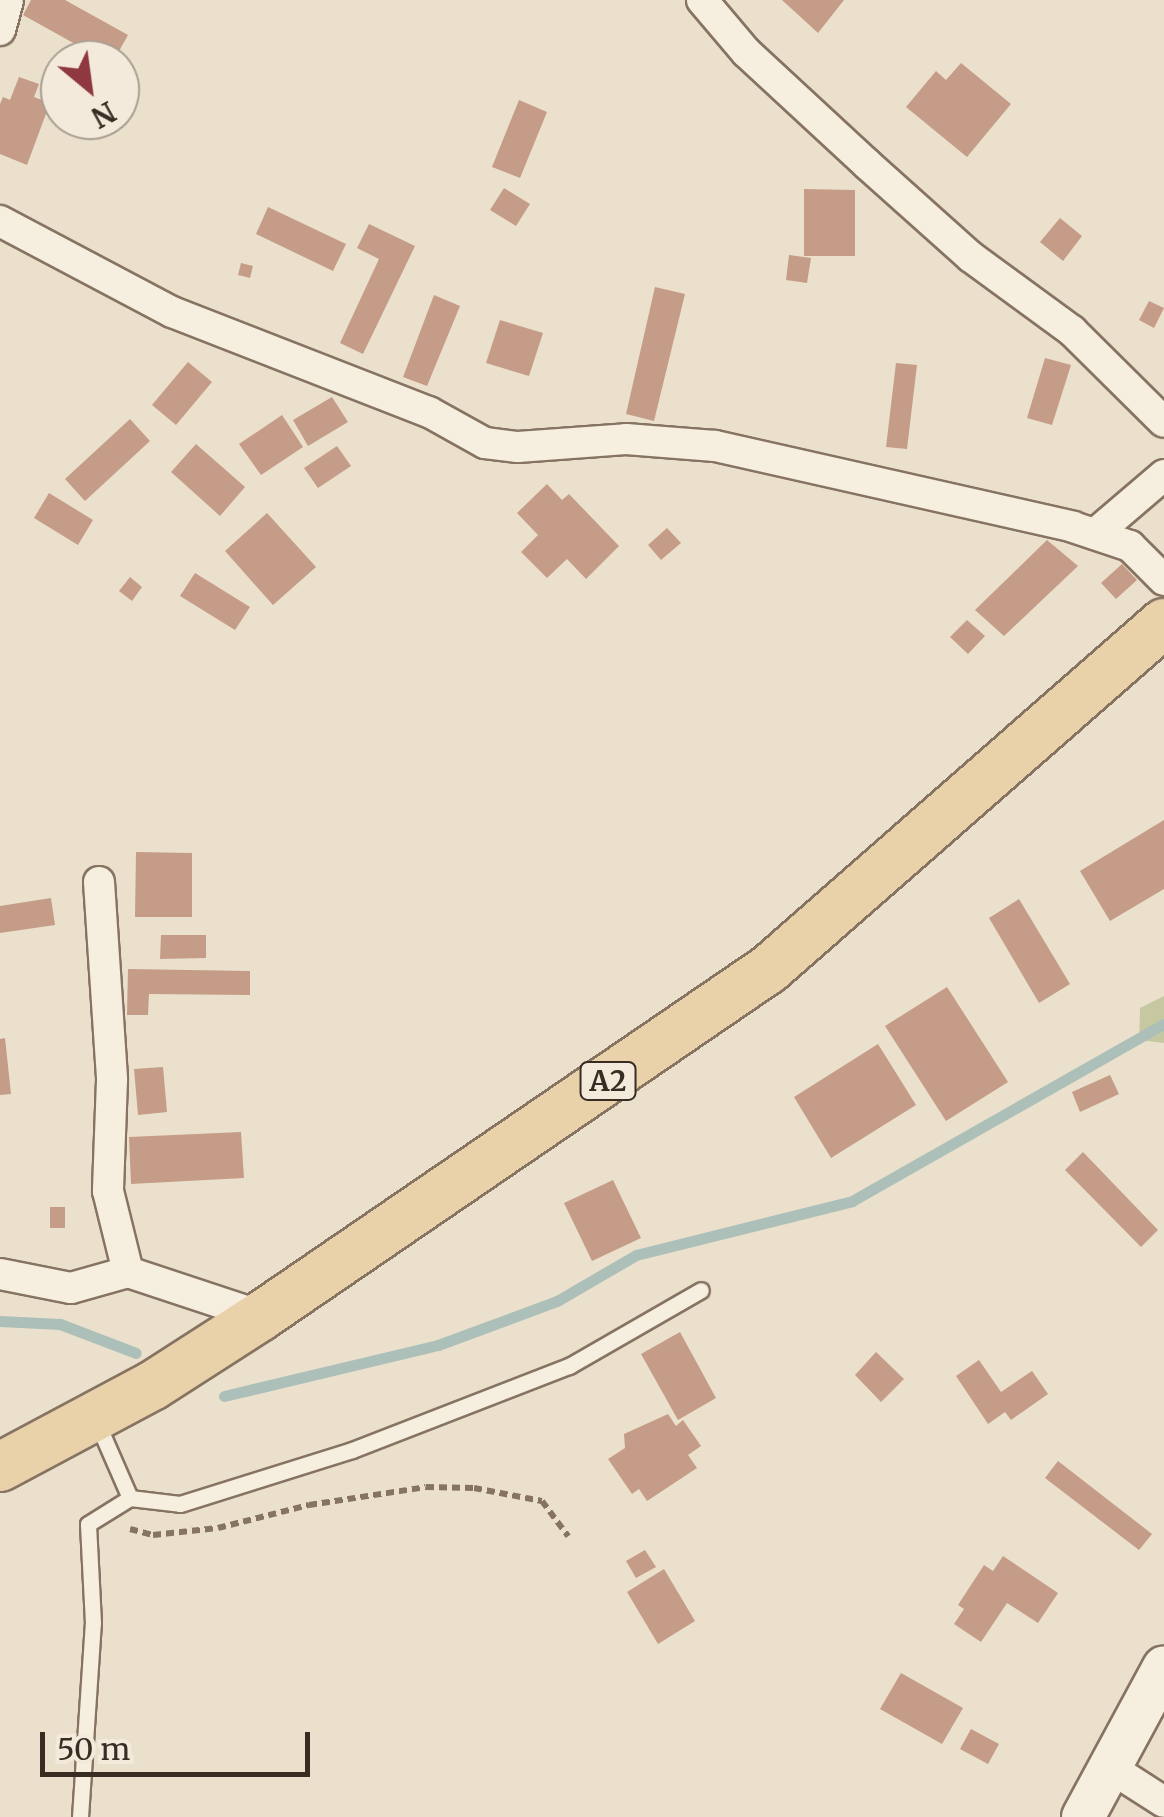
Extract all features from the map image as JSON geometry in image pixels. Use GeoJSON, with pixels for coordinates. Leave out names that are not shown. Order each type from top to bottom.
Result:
{"type":"FeatureCollection","features":[{"type":"Feature","properties":{"kind":"main road","name":"A2"},"geometry":{"type":"LineString","coordinates":[[0,1467],[261,1316],[769,969],[1164,623]]}},
{"type":"Feature","properties":{"kind":"street"},"geometry":{"type":"LineString","coordinates":[[0,30],[8,0]]}},
{"type":"Feature","properties":{"kind":"street"},"geometry":{"type":"LineString","coordinates":[[702,0],[746,52],[868,164],[971,257],[1072,331],[1164,422]]}},
{"type":"Feature","properties":{"kind":"street"},"geometry":{"type":"LineString","coordinates":[[0,221],[172,312],[429,412],[485,443],[518,448],[626,439],[714,446],[991,504],[1095,534],[1130,546],[1164,580]]}},
{"type":"Feature","properties":{"kind":"street"},"geometry":{"type":"LineString","coordinates":[[1095,534],[1164,474]]}},
{"type":"Feature","properties":{"kind":"street"},"geometry":{"type":"LineString","coordinates":[[99,882],[112,1080],[108,1190],[128,1272]]}},
{"type":"Feature","properties":{"kind":"street"},"geometry":{"type":"LineString","coordinates":[[0,1274],[71,1288],[128,1272],[261,1316]]}},
{"type":"Feature","properties":{"kind":"street"},"geometry":{"type":"LineString","coordinates":[[1084,1817],[1114,1770],[1164,1667]]}},
{"type":"Feature","properties":{"kind":"street"},"geometry":{"type":"LineString","coordinates":[[1114,1770],[1164,1802]]}},
{"type":"Feature","properties":{"kind":"lane"},"geometry":{"type":"LineString","coordinates":[[80,1817],[93,1623],[88,1524],[130,1498],[180,1504],[352,1450],[569,1366],[701,1290]]}},
{"type":"Feature","properties":{"kind":"lane"},"geometry":{"type":"LineString","coordinates":[[94,1416],[130,1498]]}},
{"type":"Feature","properties":{"kind":"path"},"geometry":{"type":"LineString","coordinates":[[109,1511],[114,1524],[153,1535],[426,1487],[474,1488],[542,1501],[568,1536]]}},
{"type":"Feature","properties":{"kind":"green space"},"geometry":{"type":"Polygon","coordinates":[[[1164,996],[1164,1043],[1139,1040],[1140,1008],[1164,996]]]}},
{"type":"Feature","properties":{"kind":"building"},"geometry":{"type":"Polygon","coordinates":[[[31,0],[65,0],[128,35],[125,40],[68,40],[23,15],[31,0]]]}},
{"type":"Feature","properties":{"kind":"building"},"geometry":{"type":"Polygon","coordinates":[[[782,0],[844,0],[818,33],[782,0]]]}},
{"type":"Feature","properties":{"kind":"building"},"geometry":{"type":"Polygon","coordinates":[[[961,63],[1011,104],[967,157],[906,107],[936,71],[946,80],[961,63]]]}},
{"type":"Feature","properties":{"kind":"building"},"geometry":{"type":"Polygon","coordinates":[[[19,77],[39,84],[34,97],[40,99],[40,130],[27,165],[0,154],[0,104],[3,97],[10,100],[19,77]]]}},
{"type":"Feature","properties":{"kind":"building"},"geometry":{"type":"Polygon","coordinates":[[[519,100],[547,112],[520,178],[492,167],[519,100]]]}},
{"type":"Feature","properties":{"kind":"building"},"geometry":{"type":"Polygon","coordinates":[[[504,188],[530,204],[516,226],[490,210],[504,188]]]}},
{"type":"Feature","properties":{"kind":"building"},"geometry":{"type":"Polygon","coordinates":[[[804,189],[855,190],[855,256],[804,256],[804,189]]]}},
{"type":"Feature","properties":{"kind":"building"},"geometry":{"type":"Polygon","coordinates":[[[268,207],[346,244],[333,271],[256,234],[268,207]]]}},
{"type":"Feature","properties":{"kind":"building"},"geometry":{"type":"Polygon","coordinates":[[[1060,218],[1082,236],[1063,261],[1040,242],[1060,218]]]}},
{"type":"Feature","properties":{"kind":"building"},"geometry":{"type":"Polygon","coordinates":[[[369,224],[415,246],[363,354],[340,343],[379,259],[357,248],[369,224]]]}},
{"type":"Feature","properties":{"kind":"building"},"geometry":{"type":"Polygon","coordinates":[[[789,255],[811,258],[807,283],[786,280],[789,255]]]}},
{"type":"Feature","properties":{"kind":"building"},"geometry":{"type":"Polygon","coordinates":[[[241,263],[253,266],[250,278],[238,275],[241,263]]]}},
{"type":"Feature","properties":{"kind":"building"},"geometry":{"type":"Polygon","coordinates":[[[655,287],[685,294],[654,421],[626,414],[655,287]]]}},
{"type":"Feature","properties":{"kind":"building"},"geometry":{"type":"Polygon","coordinates":[[[434,295],[460,306],[427,386],[403,377],[434,295]]]}},
{"type":"Feature","properties":{"kind":"building"},"geometry":{"type":"Polygon","coordinates":[[[1149,301],[1164,308],[1154,328],[1139,320],[1149,301]]]}},
{"type":"Feature","properties":{"kind":"building"},"geometry":{"type":"Polygon","coordinates":[[[500,320],[543,333],[529,376],[486,363],[500,320]]]}},
{"type":"Feature","properties":{"kind":"building"},"geometry":{"type":"Polygon","coordinates":[[[1045,358],[1071,365],[1052,425],[1027,418],[1045,358]]]}},
{"type":"Feature","properties":{"kind":"building"},"geometry":{"type":"Polygon","coordinates":[[[188,362],[212,382],[176,425],[152,405],[188,362]]]}},
{"type":"Feature","properties":{"kind":"building"},"geometry":{"type":"Polygon","coordinates":[[[896,363],[917,365],[907,449],[886,447],[896,363]]]}},
{"type":"Feature","properties":{"kind":"building"},"geometry":{"type":"Polygon","coordinates":[[[332,397],[348,422],[308,446],[293,420],[332,397]]]}},
{"type":"Feature","properties":{"kind":"building"},"geometry":{"type":"Polygon","coordinates":[[[282,415],[303,447],[261,475],[239,444],[282,415]]]}},
{"type":"Feature","properties":{"kind":"building"},"geometry":{"type":"Polygon","coordinates":[[[130,419],[150,441],[85,501],[65,479],[130,419]]]}},
{"type":"Feature","properties":{"kind":"building"},"geometry":{"type":"Polygon","coordinates":[[[196,444],[245,487],[220,516],[171,472],[196,444]]]}},
{"type":"Feature","properties":{"kind":"building"},"geometry":{"type":"Polygon","coordinates":[[[337,446],[351,466],[318,488],[304,468],[337,446]]]}},
{"type":"Feature","properties":{"kind":"building"},"geometry":{"type":"Polygon","coordinates":[[[547,484],[562,500],[569,494],[619,546],[586,579],[567,559],[547,578],[521,552],[538,535],[517,513],[547,484]]]}},
{"type":"Feature","properties":{"kind":"building"},"geometry":{"type":"Polygon","coordinates":[[[49,493],[93,520],[78,545],[34,518],[49,493]]]}},
{"type":"Feature","properties":{"kind":"building"},"geometry":{"type":"Polygon","coordinates":[[[267,513],[316,567],[273,605],[225,551],[267,513]]]}},
{"type":"Feature","properties":{"kind":"building"},"geometry":{"type":"Polygon","coordinates":[[[667,528],[681,543],[661,560],[648,545],[667,528]]]}},
{"type":"Feature","properties":{"kind":"building"},"geometry":{"type":"Polygon","coordinates":[[[1047,540],[1078,566],[1004,636],[975,610],[1047,540]]]}},
{"type":"Feature","properties":{"kind":"building"},"geometry":{"type":"Polygon","coordinates":[[[1122,564],[1137,580],[1116,599],[1101,583],[1122,564]]]}},
{"type":"Feature","properties":{"kind":"building"},"geometry":{"type":"Polygon","coordinates":[[[195,573],[250,607],[235,630],[180,596],[195,573]]]}},
{"type":"Feature","properties":{"kind":"building"},"geometry":{"type":"Polygon","coordinates":[[[130,577],[142,587],[132,601],[119,591],[130,577]]]}},
{"type":"Feature","properties":{"kind":"building"},"geometry":{"type":"Polygon","coordinates":[[[967,620],[985,636],[968,654],[950,637],[967,620]]]}},
{"type":"Feature","properties":{"kind":"building"},"geometry":{"type":"Polygon","coordinates":[[[1164,820],[1164,889],[1110,921],[1080,871],[1164,820]]]}},
{"type":"Feature","properties":{"kind":"building"},"geometry":{"type":"Polygon","coordinates":[[[136,852],[192,853],[192,917],[135,917],[136,852]]]}},
{"type":"Feature","properties":{"kind":"building"},"geometry":{"type":"Polygon","coordinates":[[[51,898],[55,925],[0,933],[0,906],[51,898]]]}},
{"type":"Feature","properties":{"kind":"building"},"geometry":{"type":"Polygon","coordinates":[[[1019,899],[1070,984],[1039,1003],[989,918],[1019,899]]]}},
{"type":"Feature","properties":{"kind":"building"},"geometry":{"type":"Polygon","coordinates":[[[161,935],[206,935],[206,958],[160,959],[161,935]]]}},
{"type":"Feature","properties":{"kind":"building"},"geometry":{"type":"Polygon","coordinates":[[[128,969],[250,971],[250,995],[149,994],[148,1015],[127,1015],[128,969]]]}},
{"type":"Feature","properties":{"kind":"building"},"geometry":{"type":"Polygon","coordinates":[[[947,987],[1008,1082],[946,1121],[885,1026],[947,987]]]}},
{"type":"Feature","properties":{"kind":"building"},"geometry":{"type":"Polygon","coordinates":[[[5,1038],[11,1094],[0,1095],[0,1039],[5,1038]]]}},
{"type":"Feature","properties":{"kind":"building"},"geometry":{"type":"Polygon","coordinates":[[[878,1044],[916,1105],[831,1158],[794,1097],[878,1044]]]}},
{"type":"Feature","properties":{"kind":"building"},"geometry":{"type":"Polygon","coordinates":[[[163,1067],[167,1112],[138,1115],[134,1069],[163,1067]]]}},
{"type":"Feature","properties":{"kind":"building"},"geometry":{"type":"Polygon","coordinates":[[[1110,1075],[1119,1094],[1080,1112],[1072,1092],[1110,1075]]]}},
{"type":"Feature","properties":{"kind":"building"},"geometry":{"type":"Polygon","coordinates":[[[241,1132],[244,1178],[131,1184],[129,1137],[241,1132]]]}},
{"type":"Feature","properties":{"kind":"building"},"geometry":{"type":"Polygon","coordinates":[[[1083,1152],[1158,1230],[1141,1247],[1065,1170],[1083,1152]]]}},
{"type":"Feature","properties":{"kind":"building"},"geometry":{"type":"Polygon","coordinates":[[[613,1180],[641,1238],[592,1261],[564,1203],[613,1180]]]}},
{"type":"Feature","properties":{"kind":"building"},"geometry":{"type":"Polygon","coordinates":[[[50,1207],[65,1207],[65,1228],[50,1228],[50,1207]]]}},
{"type":"Feature","properties":{"kind":"building"},"geometry":{"type":"Polygon","coordinates":[[[680,1332],[716,1398],[678,1420],[641,1354],[680,1332]]]}},
{"type":"Feature","properties":{"kind":"building"},"geometry":{"type":"Polygon","coordinates":[[[876,1352],[904,1379],[881,1402],[855,1375],[876,1352]]]}},
{"type":"Feature","properties":{"kind":"building"},"geometry":{"type":"Polygon","coordinates":[[[979,1360],[1001,1392],[1032,1371],[1048,1394],[1011,1420],[1005,1412],[988,1424],[956,1376],[979,1360]]]}},
{"type":"Feature","properties":{"kind":"building"},"geometry":{"type":"Polygon","coordinates":[[[668,1414],[676,1426],[683,1420],[701,1446],[688,1455],[697,1468],[647,1501],[639,1489],[632,1494],[608,1459],[625,1448],[624,1434],[668,1414]]]}},
{"type":"Feature","properties":{"kind":"building"},"geometry":{"type":"Polygon","coordinates":[[[1058,1461],[1152,1534],[1139,1550],[1045,1478],[1058,1461]]]}},
{"type":"Feature","properties":{"kind":"building"},"geometry":{"type":"Polygon","coordinates":[[[645,1550],[656,1567],[636,1578],[626,1561],[645,1550]]]}},
{"type":"Feature","properties":{"kind":"building"},"geometry":{"type":"Polygon","coordinates":[[[1003,1556],[1058,1593],[1038,1623],[1007,1603],[981,1642],[954,1624],[964,1609],[958,1605],[984,1565],[993,1571],[1003,1556]]]}},
{"type":"Feature","properties":{"kind":"building"},"geometry":{"type":"Polygon","coordinates":[[[664,1569],[695,1621],[658,1644],[627,1592],[664,1569]]]}},
{"type":"Feature","properties":{"kind":"building"},"geometry":{"type":"Polygon","coordinates":[[[901,1673],[963,1708],[942,1744],[880,1709],[901,1673]]]}},
{"type":"Feature","properties":{"kind":"building"},"geometry":{"type":"Polygon","coordinates":[[[971,1729],[999,1744],[988,1764],[960,1749],[971,1729]]]}},
{"type":"Feature","properties":{"kind":"waterway"},"geometry":{"type":"LineString","coordinates":[[224,1396],[438,1345],[557,1301],[636,1255],[852,1201],[1164,1024]]}},
{"type":"Feature","properties":{"kind":"waterway"},"geometry":{"type":"LineString","coordinates":[[0,1321],[60,1324],[136,1353]]}}]}
